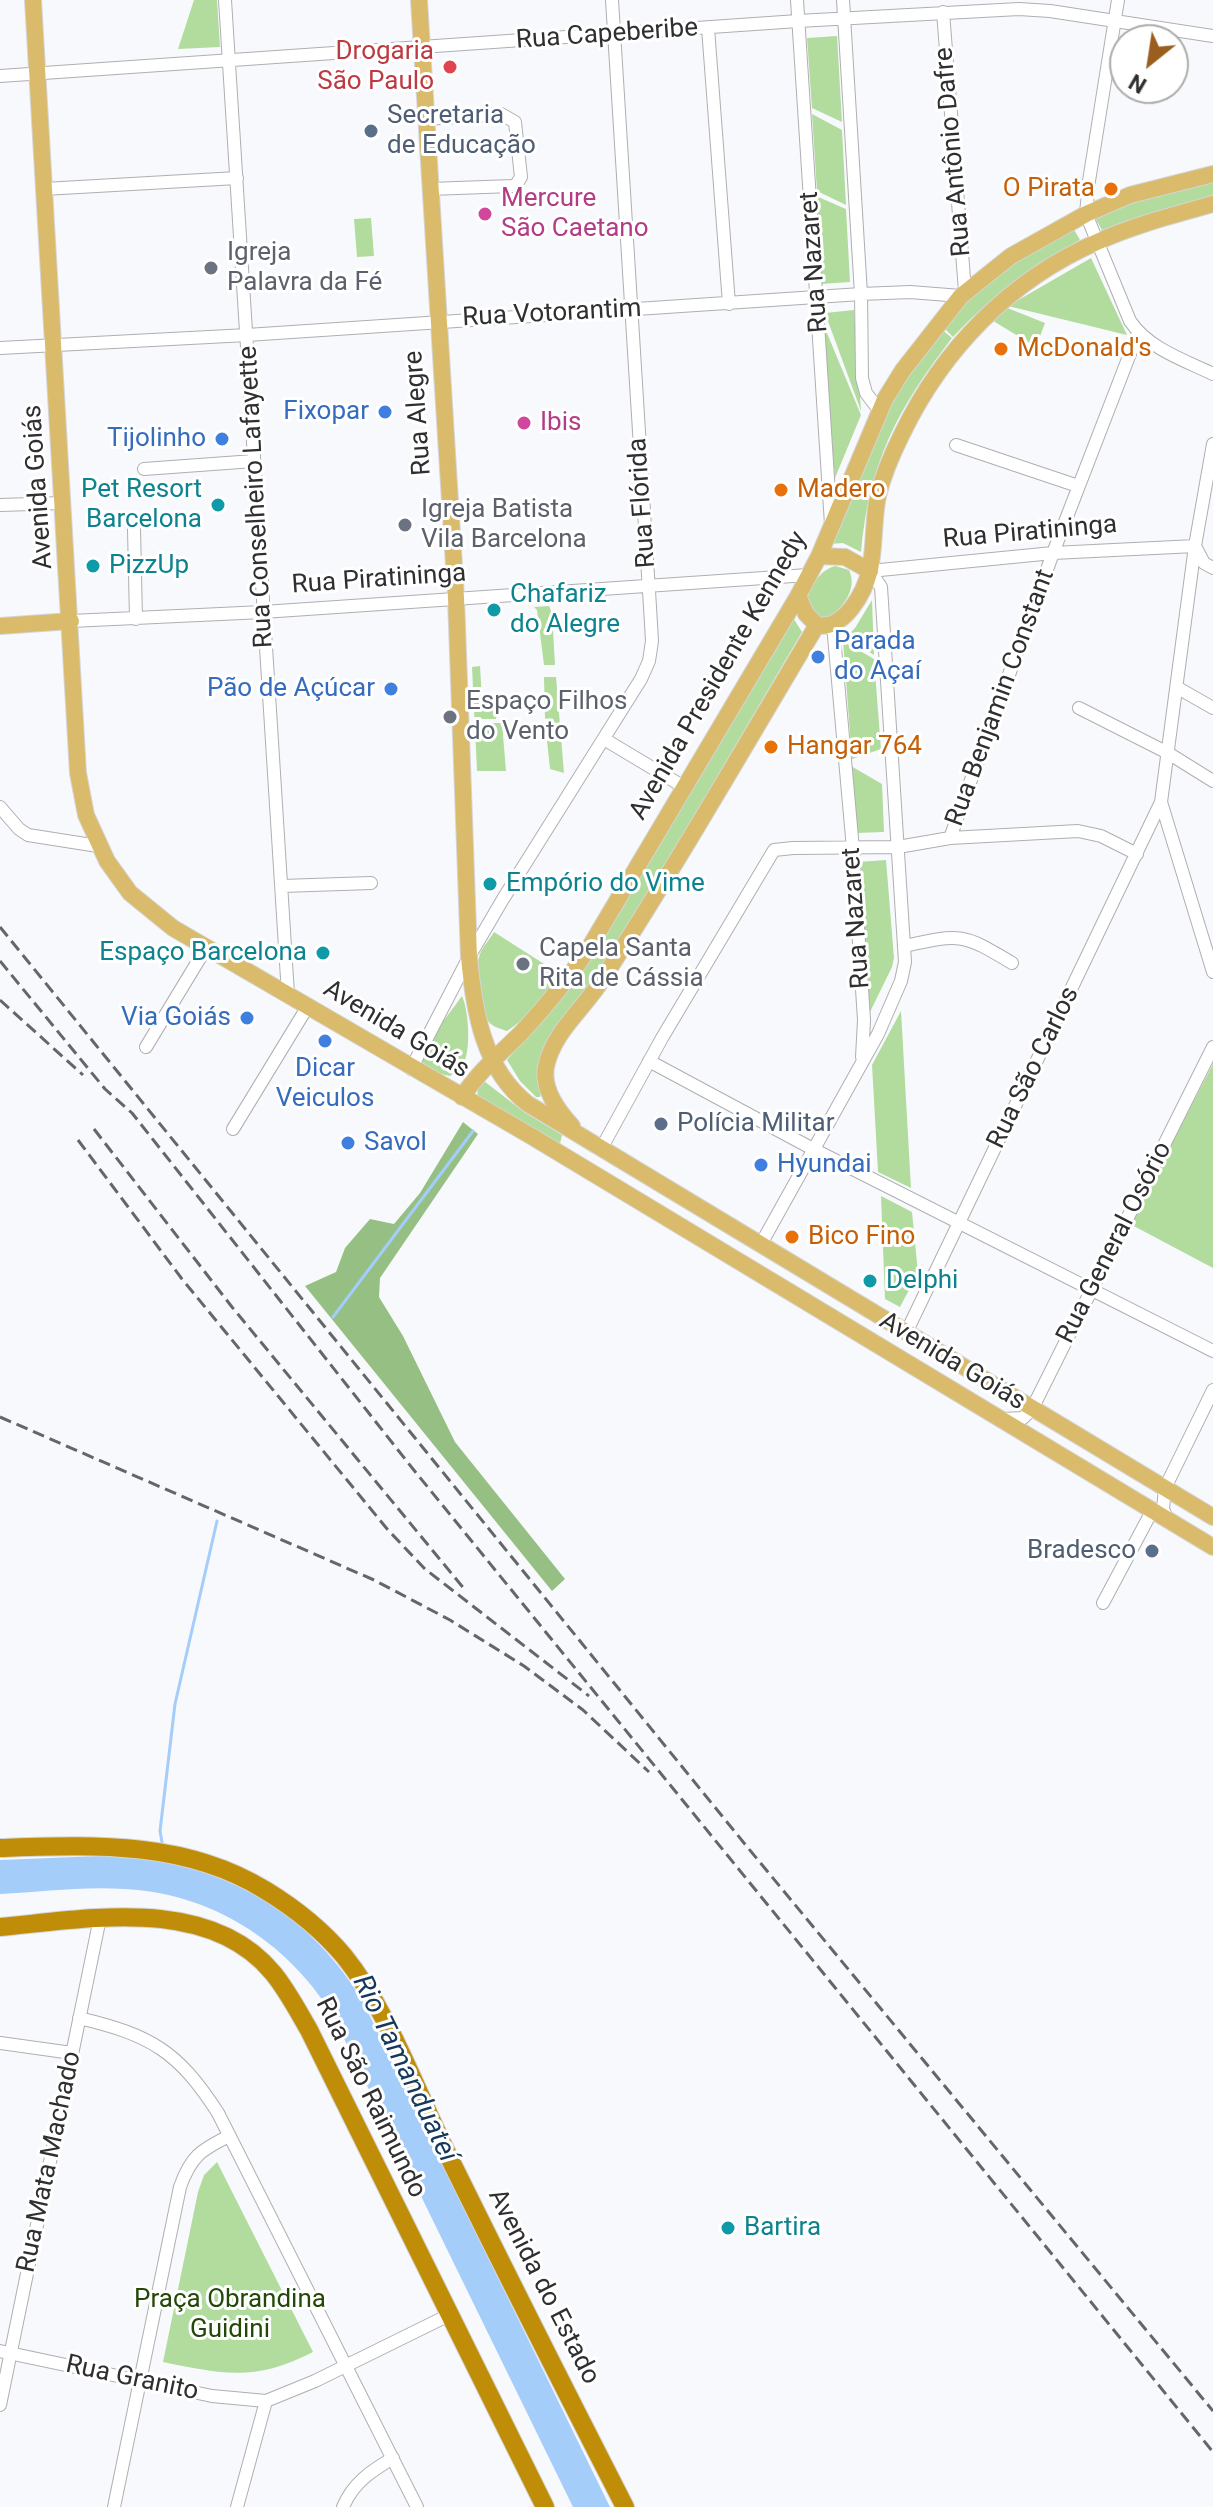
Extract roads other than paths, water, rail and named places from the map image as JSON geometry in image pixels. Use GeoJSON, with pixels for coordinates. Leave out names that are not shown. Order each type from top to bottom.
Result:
{"type":"FeatureCollection","features":[{"type":"Feature","properties":{"kind":"highway","name":"Avenida do Estado"},"geometry":{"type":"LineString","coordinates":[[0,1848],[102,1845],[146,1849],[201,1861],[263,1888],[297,1912],[343,1956],[378,2008],[625,2507]]}},
{"type":"Feature","properties":{"kind":"highway","name":"Rua São Raimundo"},"geometry":{"type":"LineString","coordinates":[[0,1927],[142,1916],[170,1919],[224,1937],[271,1971],[309,2030],[545,2507]]}},
{"type":"Feature","properties":{"kind":"main road","name":"Avenida Goiás"},"geometry":{"type":"LineString","coordinates":[[33,0],[78,773],[86,815],[98,846],[130,893],[148,910],[206,948],[531,1136],[1213,1547]]}},
{"type":"Feature","properties":{"kind":"main road","name":"Rua Alegre"},"geometry":{"type":"LineString","coordinates":[[419,0],[456,598],[469,957],[474,1000],[491,1059]]}},
{"type":"Feature","properties":{"kind":"main road","name":"Avenida Presidente Kennedy"},"geometry":{"type":"LineString","coordinates":[[462,1097],[491,1059],[535,1017],[576,967],[798,596],[819,556],[879,410],[903,370],[963,294],[1011,256],[1086,214],[1130,195],[1213,174]]}},
{"type":"Feature","properties":{"kind":"main road","name":"Avenida Presidente Kennedy"},"geometry":{"type":"LineString","coordinates":[[584,1139],[564,1117],[547,1087],[545,1070],[550,1051],[601,983],[825,625],[846,615],[861,591],[870,571],[877,500],[882,482],[893,452],[924,393],[978,322],[1041,273],[1096,242],[1146,223],[1213,204]]}},
{"type":"Feature","properties":{"kind":"main road"},"geometry":{"type":"LineString","coordinates":[[819,556],[845,557],[870,571]]}},
{"type":"Feature","properties":{"kind":"main road"},"geometry":{"type":"LineString","coordinates":[[798,596],[806,614],[825,625]]}},
{"type":"Feature","properties":{"kind":"main road","name":"Rua Piratininga"},"geometry":{"type":"LineString","coordinates":[[0,626],[71,621]]}},
{"type":"Feature","properties":{"kind":"main road","name":"Avenida Goiás"},"geometry":{"type":"LineString","coordinates":[[491,1059],[501,1078],[518,1096],[584,1139],[1213,1517]]}},
{"type":"Feature","properties":{"kind":"main road"},"geometry":{"type":"LineString","coordinates":[[531,1136],[587,1162],[594,1159],[601,1149]]}},
{"type":"Feature","properties":{"kind":"street","name":"Rua Conselheiro Lafayette"},"geometry":{"type":"LineString","coordinates":[[225,0],[288,994]]}},
{"type":"Feature","properties":{"kind":"street","name":"Rua Flórida"},"geometry":{"type":"LineString","coordinates":[[411,1069],[469,957],[539,838],[628,703],[649,661],[652,641],[612,0]]}},
{"type":"Feature","properties":{"kind":"street","name":"Rua Nazaret"},"geometry":{"type":"LineString","coordinates":[[797,0],[831,525]]}},
{"type":"Feature","properties":{"kind":"street","name":"Rua Nazaret"},"geometry":{"type":"LineString","coordinates":[[843,0],[861,294],[862,378],[866,393],[879,410]]}},
{"type":"Feature","properties":{"kind":"street"},"geometry":{"type":"LineString","coordinates":[[1118,0],[1086,214],[1130,321],[1138,333],[1159,348],[1213,374]]}},
{"type":"Feature","properties":{"kind":"street","name":"Rua Capeberibe"},"geometry":{"type":"LineString","coordinates":[[0,76],[1033,5],[1126,24]]}},
{"type":"Feature","properties":{"kind":"street","name":"Rua Antônio Dafre"},"geometry":{"type":"LineString","coordinates":[[943,12],[963,294]]}},
{"type":"Feature","properties":{"kind":"street"},"geometry":{"type":"LineString","coordinates":[[708,28],[729,304]]}},
{"type":"Feature","properties":{"kind":"street","name":"Rua Capeberibe"},"geometry":{"type":"LineString","coordinates":[[1189,35],[1213,36]]}},
{"type":"Feature","properties":{"kind":"street"},"geometry":{"type":"LineString","coordinates":[[426,119],[501,114],[512,118],[521,177],[512,186],[430,189]]}},
{"type":"Feature","properties":{"kind":"street"},"geometry":{"type":"LineString","coordinates":[[44,189],[237,178]]}},
{"type":"Feature","properties":{"kind":"street","name":"Rua Votorantim"},"geometry":{"type":"LineString","coordinates":[[0,348],[247,335],[861,294],[963,294]]}},
{"type":"Feature","properties":{"kind":"street","name":"Rua Benjamin Constant"},"geometry":{"type":"LineString","coordinates":[[950,838],[1053,553],[1138,333]]}},
{"type":"Feature","properties":{"kind":"street"},"geometry":{"type":"LineString","coordinates":[[1213,444],[1195,546],[1161,802],[1213,972]]}},
{"type":"Feature","properties":{"kind":"street"},"geometry":{"type":"LineString","coordinates":[[956,445],[1078,486]]}},
{"type":"Feature","properties":{"kind":"street"},"geometry":{"type":"LineString","coordinates":[[144,469],[254,461]]}},
{"type":"Feature","properties":{"kind":"street"},"geometry":{"type":"LineString","coordinates":[[0,505],[63,503]]}},
{"type":"Feature","properties":{"kind":"street"},"geometry":{"type":"LineString","coordinates":[[134,529],[136,619]]}},
{"type":"Feature","properties":{"kind":"street"},"geometry":{"type":"LineString","coordinates":[[1195,546],[1204,563],[1213,568]]}},
{"type":"Feature","properties":{"kind":"street","name":"Rua Piratininga"},"geometry":{"type":"LineString","coordinates":[[870,571],[1053,553],[1195,546]]}},
{"type":"Feature","properties":{"kind":"street","name":"Rua Nazaret"},"geometry":{"type":"LineString","coordinates":[[761,1244],[861,1065],[886,1017],[904,972],[905,946],[881,587],[870,571]]}},
{"type":"Feature","properties":{"kind":"street","name":"Rua Piratininga"},"geometry":{"type":"LineString","coordinates":[[71,621],[263,612],[808,575]]}},
{"type":"Feature","properties":{"kind":"street","name":"Rua Nazaret"},"geometry":{"type":"LineString","coordinates":[[825,625],[853,849],[864,1020],[861,1065]]}},
{"type":"Feature","properties":{"kind":"street"},"geometry":{"type":"LineString","coordinates":[[1178,688],[1213,708]]}},
{"type":"Feature","properties":{"kind":"street"},"geometry":{"type":"LineString","coordinates":[[1079,708],[1168,753],[1213,781]]}},
{"type":"Feature","properties":{"kind":"street"},"geometry":{"type":"LineString","coordinates":[[604,739],[684,787]]}},
{"type":"Feature","properties":{"kind":"street","name":"Rua São Carlos"},"geometry":{"type":"LineString","coordinates":[[906,1333],[1161,802]]}},
{"type":"Feature","properties":{"kind":"street"},"geometry":{"type":"LineString","coordinates":[[0,807],[28,835],[98,846]]}},
{"type":"Feature","properties":{"kind":"street"},"geometry":{"type":"LineString","coordinates":[[601,1149],[649,1061],[774,850],[898,847],[950,838],[1078,831],[1101,836],[1137,854]]}},
{"type":"Feature","properties":{"kind":"street"},"geometry":{"type":"LineString","coordinates":[[282,886],[371,883]]}},
{"type":"Feature","properties":{"kind":"street"},"geometry":{"type":"LineString","coordinates":[[905,946],[963,937],[980,943],[1012,963]]}},
{"type":"Feature","properties":{"kind":"street"},"geometry":{"type":"LineString","coordinates":[[146,1047],[206,948]]}},
{"type":"Feature","properties":{"kind":"street"},"geometry":{"type":"LineString","coordinates":[[233,1129],[308,1006]]}},
{"type":"Feature","properties":{"kind":"street"},"geometry":{"type":"LineString","coordinates":[[864,1020],[874,1022],[886,1017]]}},
{"type":"Feature","properties":{"kind":"street","name":"Rua General Osório"},"geometry":{"type":"LineString","coordinates":[[1032,1409],[1213,1047]]}},
{"type":"Feature","properties":{"kind":"street"},"geometry":{"type":"LineString","coordinates":[[649,1061],[813,1149],[1213,1351]]}},
{"type":"Feature","properties":{"kind":"street"},"geometry":{"type":"LineString","coordinates":[[1168,1521],[1163,1509],[1165,1488],[1213,1390]]}},
{"type":"Feature","properties":{"kind":"street"},"geometry":{"type":"LineString","coordinates":[[1002,1419],[1023,1418],[1032,1409]]}},
{"type":"Feature","properties":{"kind":"street"},"geometry":{"type":"LineString","coordinates":[[1103,1603],[1152,1511]]}},
{"type":"Feature","properties":{"kind":"street","name":"Rua Mata Machado"},"geometry":{"type":"LineString","coordinates":[[0,2405],[5,2352],[100,1918]]}},
{"type":"Feature","properties":{"kind":"street"},"geometry":{"type":"LineString","coordinates":[[79,2018],[126,2030],[174,2057],[196,2079],[229,2136],[417,2507]]}},
{"type":"Feature","properties":{"kind":"street"},"geometry":{"type":"LineString","coordinates":[[0,2043],[72,2053]]}},
{"type":"Feature","properties":{"kind":"street"},"geometry":{"type":"LineString","coordinates":[[114,2507],[161,2273],[186,2170],[196,2155],[229,2136]]}},
{"type":"Feature","properties":{"kind":"street"},"geometry":{"type":"LineString","coordinates":[[237,2507],[266,2401],[344,2367],[449,2315]]}},
{"type":"Feature","properties":{"kind":"street","name":"Rua Granito"},"geometry":{"type":"LineString","coordinates":[[5,2352],[212,2396],[266,2401]]}},
{"type":"Feature","properties":{"kind":"street"},"geometry":{"type":"LineString","coordinates":[[343,2507],[348,2495],[361,2480],[393,2458]]}},
{"type":"Feature","properties":{"kind":"water","name":"Rio Tamanduateí"},"geometry":{"type":"Polygon","coordinates":[[[125,1855],[198,1871],[261,1898],[315,1940],[339,1967],[361,1998],[610,2507],[573,2507],[332,2014],[292,1964],[269,1943],[243,1926],[187,1900],[156,1893],[93,1888],[0,1894],[0,1860],[125,1855]]]}},
{"type":"Feature","properties":{"kind":"waterway"},"geometry":{"type":"LineString","coordinates":[[333,1317],[473,1131]]}},
{"type":"Feature","properties":{"kind":"waterway"},"geometry":{"type":"LineString","coordinates":[[163,1848],[160,1831],[175,1704],[217,1521]]}},
{"type":"Feature","properties":{"kind":"railway"},"geometry":{"type":"LineString","coordinates":[[0,927],[744,1843],[1213,2411]]}},
{"type":"Feature","properties":{"kind":"railway"},"geometry":{"type":"LineString","coordinates":[[0,961],[105,1089],[132,1113],[413,1469],[1213,2452]]}},
{"type":"Feature","properties":{"kind":"railway"},"geometry":{"type":"LineString","coordinates":[[0,1000],[83,1075]]}},
{"type":"Feature","properties":{"kind":"railway"},"geometry":{"type":"LineString","coordinates":[[94,1129],[232,1307],[466,1591]]}},
{"type":"Feature","properties":{"kind":"railway"},"geometry":{"type":"LineString","coordinates":[[78,1140],[182,1279],[388,1530],[425,1569],[589,1696]]}},
{"type":"Feature","properties":{"kind":"railway"},"geometry":{"type":"LineString","coordinates":[[0,1417],[374,1580],[450,1620],[524,1666],[583,1710],[649,1772]]}},
{"type":"Feature","properties":{"kind":"place","name":"Drogaria São Paulo"},"geometry":{"type":"Point","coordinates":[450,67]}},
{"type":"Feature","properties":{"kind":"place","name":"Secretaria de Educação"},"geometry":{"type":"Point","coordinates":[371,131]}},
{"type":"Feature","properties":{"kind":"place","name":"O Pirata"},"geometry":{"type":"Point","coordinates":[1111,189]}},
{"type":"Feature","properties":{"kind":"place","name":"Mercure São Caetano"},"geometry":{"type":"Point","coordinates":[485,214]}},
{"type":"Feature","properties":{"kind":"place","name":"Igreja Palavra da Fé"},"geometry":{"type":"Point","coordinates":[211,268]}},
{"type":"Feature","properties":{"kind":"place","name":"McDonald's"},"geometry":{"type":"Point","coordinates":[1001,349]}},
{"type":"Feature","properties":{"kind":"place","name":"Fixopar"},"geometry":{"type":"Point","coordinates":[385,412]}},
{"type":"Feature","properties":{"kind":"place","name":"Ibis"},"geometry":{"type":"Point","coordinates":[524,423]}},
{"type":"Feature","properties":{"kind":"place","name":"Tijolinho"},"geometry":{"type":"Point","coordinates":[222,439]}},
{"type":"Feature","properties":{"kind":"place","name":"Madero"},"geometry":{"type":"Point","coordinates":[781,490]}},
{"type":"Feature","properties":{"kind":"place","name":"Pet Resort Barcelona"},"geometry":{"type":"Point","coordinates":[218,505]}},
{"type":"Feature","properties":{"kind":"place","name":"Igreja Batista Vila Barcelona"},"geometry":{"type":"Point","coordinates":[405,525]}},
{"type":"Feature","properties":{"kind":"place","name":"PizzUp"},"geometry":{"type":"Point","coordinates":[93,566]}},
{"type":"Feature","properties":{"kind":"place","name":"Chafariz do Alegre"},"geometry":{"type":"Point","coordinates":[494,610]}},
{"type":"Feature","properties":{"kind":"place","name":"Parada do Açaí"},"geometry":{"type":"Point","coordinates":[818,657]}},
{"type":"Feature","properties":{"kind":"place","name":"Pão de Açúcar"},"geometry":{"type":"Point","coordinates":[391,689]}},
{"type":"Feature","properties":{"kind":"place","name":"Espaço Filhos do Vento"},"geometry":{"type":"Point","coordinates":[450,717]}},
{"type":"Feature","properties":{"kind":"place","name":"Hangar 764"},"geometry":{"type":"Point","coordinates":[771,747]}},
{"type":"Feature","properties":{"kind":"place","name":"Empório do Vime"},"geometry":{"type":"Point","coordinates":[490,884]}},
{"type":"Feature","properties":{"kind":"place","name":"Espaço Barcelona"},"geometry":{"type":"Point","coordinates":[323,953]}},
{"type":"Feature","properties":{"kind":"place","name":"Capela Santa Rita de Cássia"},"geometry":{"type":"Point","coordinates":[523,964]}},
{"type":"Feature","properties":{"kind":"place","name":"Via Goiás"},"geometry":{"type":"Point","coordinates":[247,1018]}},
{"type":"Feature","properties":{"kind":"place","name":"Dicar Veiculos"},"geometry":{"type":"Point","coordinates":[325,1041]}},
{"type":"Feature","properties":{"kind":"place","name":"Polícia Militar"},"geometry":{"type":"Point","coordinates":[661,1124]}},
{"type":"Feature","properties":{"kind":"place","name":"Savol"},"geometry":{"type":"Point","coordinates":[348,1143]}},
{"type":"Feature","properties":{"kind":"place","name":"Hyundai"},"geometry":{"type":"Point","coordinates":[761,1165]}},
{"type":"Feature","properties":{"kind":"place","name":"Bico Fino"},"geometry":{"type":"Point","coordinates":[792,1237]}},
{"type":"Feature","properties":{"kind":"place","name":"Delphi"},"geometry":{"type":"Point","coordinates":[870,1281]}},
{"type":"Feature","properties":{"kind":"place","name":"Bradesco"},"geometry":{"type":"Point","coordinates":[1152,1551]}},
{"type":"Feature","properties":{"kind":"place","name":"Bartira"},"geometry":{"type":"Point","coordinates":[728,2228]}},
{"type":"Feature","properties":{"kind":"park label","name":"Praça Obrandina Guidini"},"geometry":{"type":"Point","coordinates":[230,2315]}}]}
